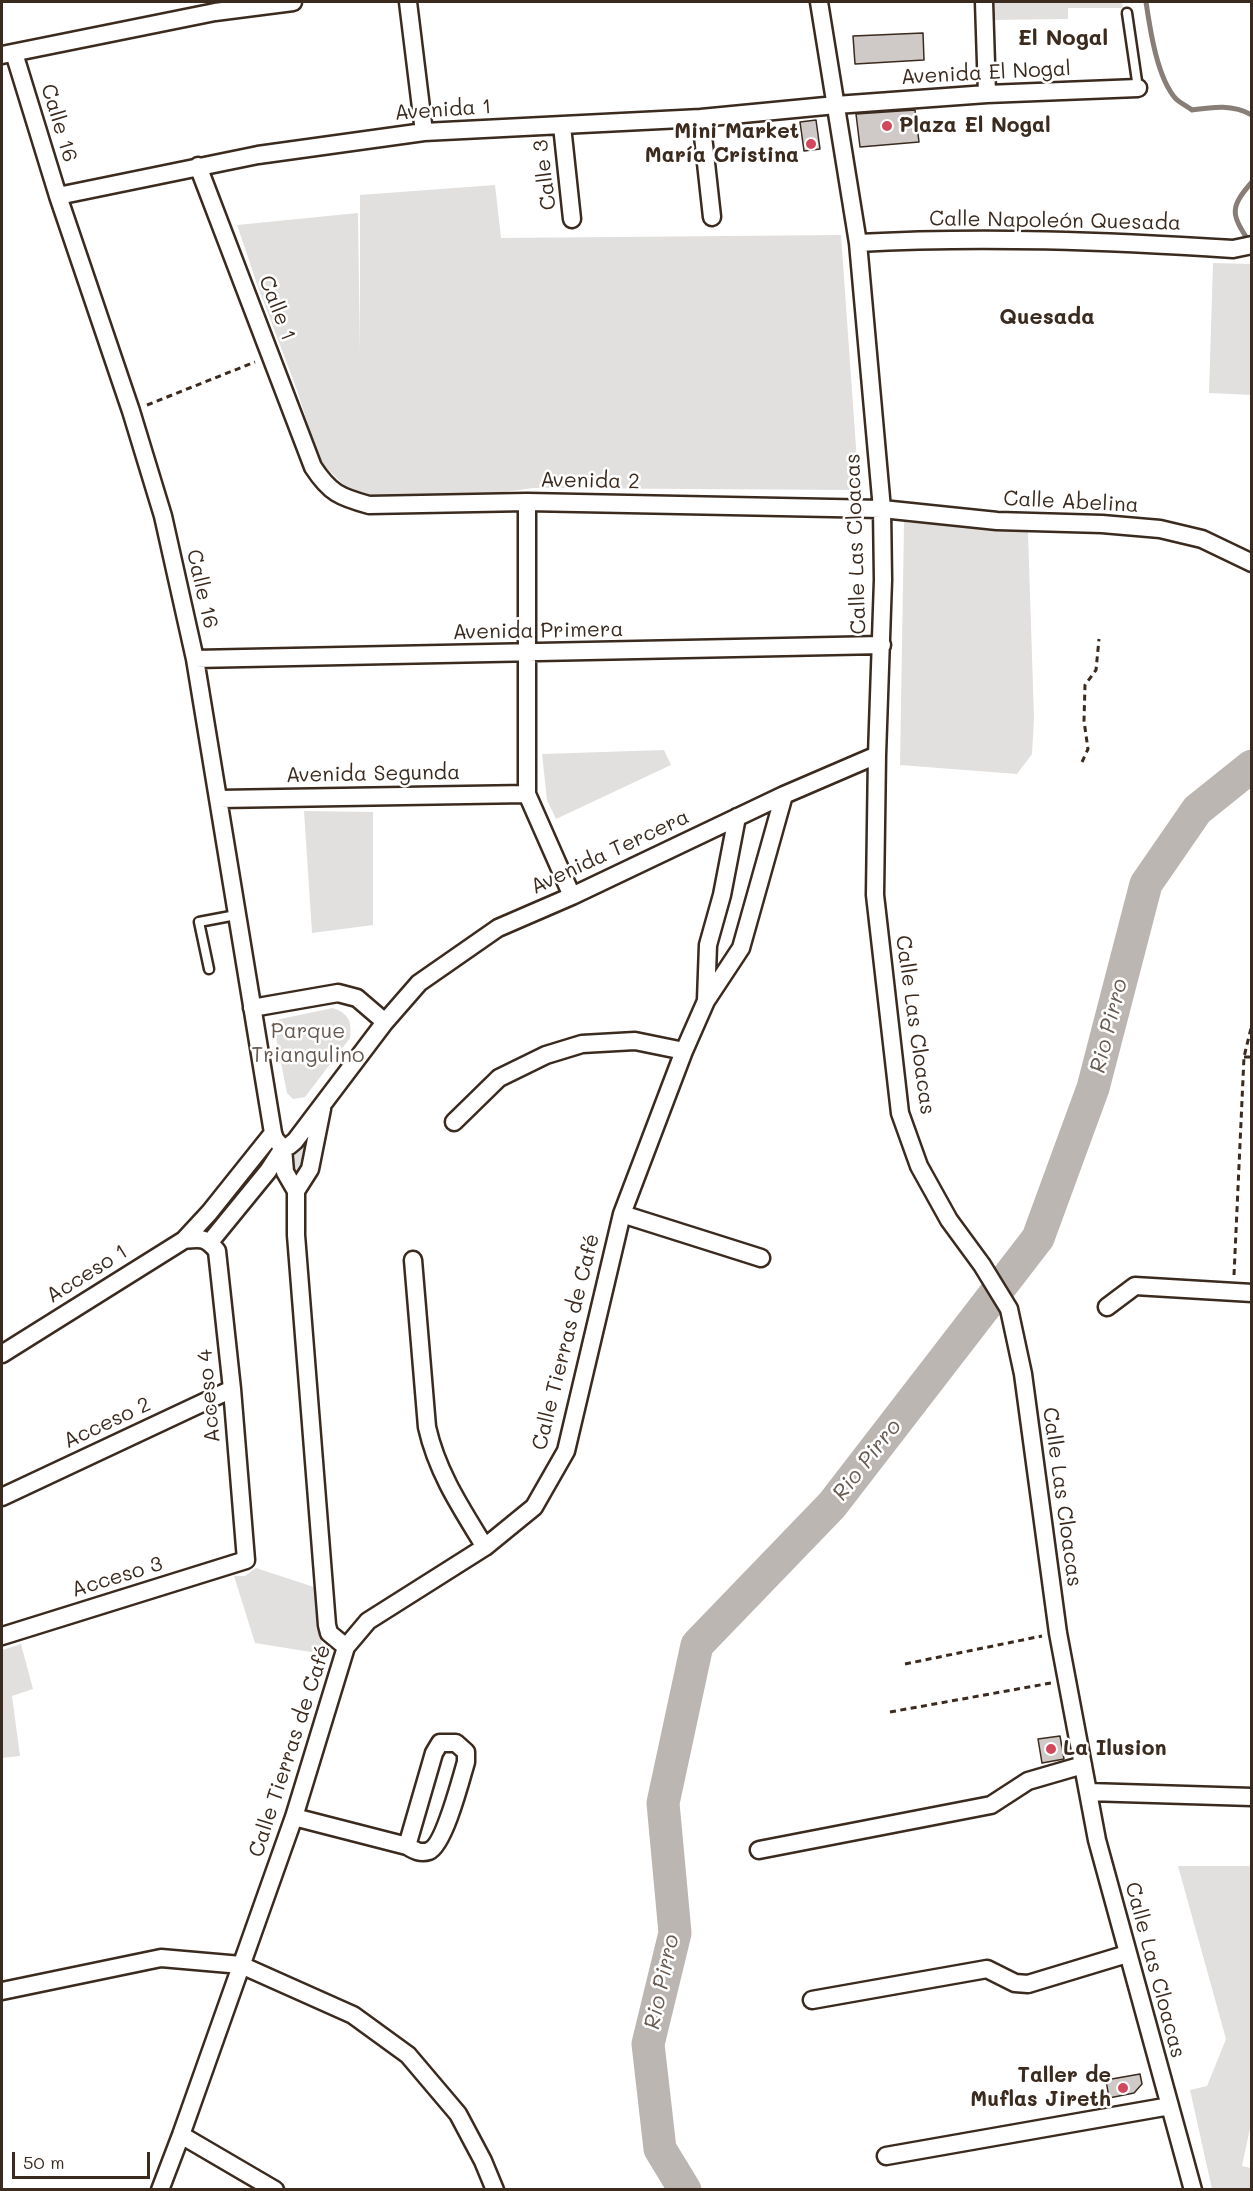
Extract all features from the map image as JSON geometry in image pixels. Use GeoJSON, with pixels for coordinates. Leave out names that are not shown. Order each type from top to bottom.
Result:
{"type":"FeatureCollection","features":[{"type":"Feature","properties":{"kind":"street"},"geometry":{"type":"LineString","coordinates":[[8,54],[214,7],[293,2]]}},
{"type":"Feature","properties":{"kind":"street"},"geometry":{"type":"LineString","coordinates":[[408,2],[424,132]]}},
{"type":"Feature","properties":{"kind":"street","name":"Calle Las Cloacas"},"geometry":{"type":"LineString","coordinates":[[819,2],[858,243],[882,509],[884,580],[877,755],[875,895],[900,1113],[919,1166],[949,1220],[982,1265],[1009,1308],[1023,1374],[1058,1633],[1097,1840],[1192,2190]]}},
{"type":"Feature","properties":{"kind":"street"},"geometry":{"type":"LineString","coordinates":[[984,2],[987,94]]}},
{"type":"Feature","properties":{"kind":"street","name":"Calle 16"},"geometry":{"type":"LineString","coordinates":[[8,54],[131,411],[163,516],[195,659],[273,1133],[283,1148]]}},
{"type":"Feature","properties":{"kind":"street","name":"Avenida El Nogal"},"geometry":{"type":"LineString","coordinates":[[836,105],[987,94],[1138,88]]}},
{"type":"Feature","properties":{"kind":"street","name":"Avenida 1"},"geometry":{"type":"LineString","coordinates":[[58,196],[258,155],[424,132],[701,118],[836,105]]}},
{"type":"Feature","properties":{"kind":"street"},"geometry":{"type":"LineString","coordinates":[[701,118],[712,217]]}},
{"type":"Feature","properties":{"kind":"street","name":"Calle 3"},"geometry":{"type":"LineString","coordinates":[[562,126],[572,219]]}},
{"type":"Feature","properties":{"kind":"street","name":"Calle 1"},"geometry":{"type":"LineString","coordinates":[[198,166],[313,467]]}},
{"type":"Feature","properties":{"kind":"street","name":"Calle Napoleón Quesada"},"geometry":{"type":"LineString","coordinates":[[858,243],[909,240],[1116,241],[1233,249],[1251,245]]}},
{"type":"Feature","properties":{"kind":"street","name":"Avenida 2"},"geometry":{"type":"LineString","coordinates":[[313,467],[325,485],[345,498],[369,505],[527,502],[882,509]]}},
{"type":"Feature","properties":{"kind":"street"},"geometry":{"type":"LineString","coordinates":[[527,502],[527,794],[572,896]]}},
{"type":"Feature","properties":{"kind":"street","name":"Calle Abelina"},"geometry":{"type":"LineString","coordinates":[[882,509],[997,522],[1102,524],[1160,529],[1202,539],[1251,563]]}},
{"type":"Feature","properties":{"kind":"street","name":"Avenida Primera"},"geometry":{"type":"LineString","coordinates":[[195,659],[882,645]]}},
{"type":"Feature","properties":{"kind":"street","name":"Avenida Tercera"},"geometry":{"type":"LineString","coordinates":[[197,1240],[268,1171],[283,1148],[295,1141],[386,1022],[419,983],[498,928],[572,896],[784,795],[877,755]]}},
{"type":"Feature","properties":{"kind":"street","name":"Avenida Segunda"},"geometry":{"type":"LineString","coordinates":[[219,799],[527,794]]}},
{"type":"Feature","properties":{"kind":"street","name":"Calle Tierras de Café"},"geometry":{"type":"LineString","coordinates":[[159,2190],[181,2135],[294,1817],[346,1647],[368,1621],[485,1547],[534,1506],[566,1451],[622,1214],[684,1051],[706,1001],[741,948],[784,795]]}},
{"type":"Feature","properties":{"kind":"street","name":"Calle Tierras de Café"},"geometry":{"type":"LineString","coordinates":[[706,1001],[708,945],[722,895],[737,817]]}},
{"type":"Feature","properties":{"kind":"street"},"geometry":{"type":"LineString","coordinates":[[252,1008],[338,993],[357,998],[386,1022]]}},
{"type":"Feature","properties":{"kind":"street"},"geometry":{"type":"LineString","coordinates":[[454,1122],[499,1078],[546,1055],[582,1044],[635,1041],[684,1051]]}},
{"type":"Feature","properties":{"kind":"street"},"geometry":{"type":"LineString","coordinates":[[296,1191],[310,1169],[324,1102]]}},
{"type":"Feature","properties":{"kind":"street"},"geometry":{"type":"LineString","coordinates":[[197,1240],[209,1214],[273,1133]]}},
{"type":"Feature","properties":{"kind":"street"},"geometry":{"type":"LineString","coordinates":[[283,1148],[285,1172],[296,1191],[296,1235],[327,1625],[329,1633],[346,1647]]}},
{"type":"Feature","properties":{"kind":"street"},"geometry":{"type":"LineString","coordinates":[[622,1214],[761,1258]]}},
{"type":"Feature","properties":{"kind":"street","name":"Acceso 1"},"geometry":{"type":"LineString","coordinates":[[2,1354],[197,1240]]}},
{"type":"Feature","properties":{"kind":"street","name":"Acceso 4"},"geometry":{"type":"LineString","coordinates":[[197,1240],[217,1251],[232,1389],[246,1560]]}},
{"type":"Feature","properties":{"kind":"street"},"geometry":{"type":"LineString","coordinates":[[413,1260],[427,1427],[433,1453],[451,1494],[485,1547]]}},
{"type":"Feature","properties":{"kind":"street"},"geometry":{"type":"LineString","coordinates":[[1107,1307],[1135,1286],[1251,1293]]}},
{"type":"Feature","properties":{"kind":"street","name":"Acceso 2"},"geometry":{"type":"LineString","coordinates":[[2,1497],[232,1389]]}},
{"type":"Feature","properties":{"kind":"street","name":"Acceso 3"},"geometry":{"type":"LineString","coordinates":[[2,1636],[246,1560]]}},
{"type":"Feature","properties":{"kind":"street"},"geometry":{"type":"LineString","coordinates":[[294,1817],[407,1846],[419,1852],[430,1851],[441,1839],[466,1761],[466,1752],[456,1743],[440,1743],[434,1753],[407,1846]]}},
{"type":"Feature","properties":{"kind":"street"},"geometry":{"type":"LineString","coordinates":[[759,1850],[991,1805],[1028,1781],[1083,1766]]}},
{"type":"Feature","properties":{"kind":"street"},"geometry":{"type":"LineString","coordinates":[[1088,1792],[1251,1797]]}},
{"type":"Feature","properties":{"kind":"street"},"geometry":{"type":"LineString","coordinates":[[812,2000],[987,1969],[1015,1983],[1028,1984],[1127,1954]]}},
{"type":"Feature","properties":{"kind":"street"},"geometry":{"type":"LineString","coordinates":[[2,1991],[161,1958],[241,1965],[353,2016],[408,2055],[458,2114],[483,2161],[495,2190]]}},
{"type":"Feature","properties":{"kind":"street"},"geometry":{"type":"LineString","coordinates":[[886,2156],[1170,2106]]}},
{"type":"Feature","properties":{"kind":"street"},"geometry":{"type":"LineString","coordinates":[[181,2135],[275,2190]]}},
{"type":"Feature","properties":{"kind":"lane"},"geometry":{"type":"LineString","coordinates":[[1127,13],[1138,88]]}},
{"type":"Feature","properties":{"kind":"lane"},"geometry":{"type":"LineString","coordinates":[[208,969],[199,922],[236,915]]}},
{"type":"Feature","properties":{"kind":"path"},"geometry":{"type":"LineString","coordinates":[[131,411],[272,356]]}},
{"type":"Feature","properties":{"kind":"path"},"geometry":{"type":"LineString","coordinates":[[1082,762],[1088,749],[1084,721],[1085,685],[1096,670],[1099,639]]}},
{"type":"Feature","properties":{"kind":"path"},"geometry":{"type":"LineString","coordinates":[[1233,1292],[1244,1057],[1251,1024]]}},
{"type":"Feature","properties":{"kind":"path"},"geometry":{"type":"LineString","coordinates":[[1244,1057],[1251,1057]]}},
{"type":"Feature","properties":{"kind":"path"},"geometry":{"type":"LineString","coordinates":[[905,1664],[1058,1633]]}},
{"type":"Feature","properties":{"kind":"path"},"geometry":{"type":"LineString","coordinates":[[890,1712],[1066,1680]]}},
{"type":"Feature","properties":{"kind":"green space"},"geometry":{"type":"Polygon","coordinates":[[[990,2],[1122,2],[1123,8],[1068,8],[1068,19],[990,20],[990,2]]]}},
{"type":"Feature","properties":{"kind":"green space"},"geometry":{"type":"Polygon","coordinates":[[[495,185],[501,238],[841,235],[859,490],[533,488],[468,497],[372,498],[350,491],[320,462],[297,390],[237,225],[358,213],[360,353],[360,195],[495,185]]]}},
{"type":"Feature","properties":{"kind":"green space"},"geometry":{"type":"Polygon","coordinates":[[[1213,263],[1251,264],[1251,395],[1209,393],[1213,263]]]}},
{"type":"Feature","properties":{"kind":"green space"},"geometry":{"type":"Polygon","coordinates":[[[904,522],[1028,532],[1034,718],[1032,754],[1017,774],[900,765],[904,522]]]}},
{"type":"Feature","properties":{"kind":"green space"},"geometry":{"type":"Polygon","coordinates":[[[664,750],[671,765],[556,819],[547,800],[542,754],[664,750]]]}},
{"type":"Feature","properties":{"kind":"green space"},"geometry":{"type":"Polygon","coordinates":[[[304,811],[373,812],[373,925],[312,933],[304,811]]]}},
{"type":"Feature","properties":{"kind":"green space","name":"Parque Triangulino"},"geometry":{"type":"Polygon","coordinates":[[[333,1008],[343,1013],[348,1019],[350,1038],[305,1097],[293,1099],[287,1093],[274,1028],[275,1022],[333,1008]]]}},
{"type":"Feature","properties":{"kind":"green space"},"geometry":{"type":"Polygon","coordinates":[[[308,1140],[297,1180],[291,1156],[308,1140]]]}},
{"type":"Feature","properties":{"kind":"green space"},"geometry":{"type":"Polygon","coordinates":[[[256,1568],[317,1588],[322,1649],[311,1652],[255,1643],[234,1576],[245,1576],[256,1568]]]}},
{"type":"Feature","properties":{"kind":"green space"},"geometry":{"type":"Polygon","coordinates":[[[21,1644],[33,1689],[12,1696],[20,1756],[2,1758],[2,1650],[21,1644]]]}},
{"type":"Feature","properties":{"kind":"green space"},"geometry":{"type":"Polygon","coordinates":[[[1178,1866],[1251,1866],[1252,2119],[1242,2166],[1251,2168],[1251,2189],[1212,2189],[1190,2090],[1207,2086],[1226,2039],[1178,1866]]]}},
{"type":"Feature","properties":{"kind":"building"},"geometry":{"type":"Polygon","coordinates":[[[923,33],[924,60],[855,64],[853,36],[923,33]]]}},
{"type":"Feature","properties":{"kind":"building","name":"Plaza El Nogal"},"geometry":{"type":"Polygon","coordinates":[[[915,110],[919,142],[860,147],[856,114],[915,110]]]}},
{"type":"Feature","properties":{"kind":"building"},"geometry":{"type":"Polygon","coordinates":[[[816,120],[820,149],[804,151],[800,122],[816,120]]]}},
{"type":"Feature","properties":{"kind":"building","name":"La Ilusion"},"geometry":{"type":"Polygon","coordinates":[[[1060,1736],[1064,1759],[1042,1763],[1038,1739],[1060,1736]]]}},
{"type":"Feature","properties":{"kind":"building","name":"Taller de Muflas Jireth"},"geometry":{"type":"Polygon","coordinates":[[[1140,2074],[1142,2084],[1134,2093],[1109,2098],[1106,2080],[1140,2074]]]}},
{"type":"Feature","properties":{"kind":"waterway"},"geometry":{"type":"LineString","coordinates":[[1146,2],[1159,66],[1169,90],[1176,99],[1192,110],[1230,108],[1252,115]]}},
{"type":"Feature","properties":{"kind":"waterway"},"geometry":{"type":"LineString","coordinates":[[1250,243],[1236,219],[1235,212],[1239,199],[1252,182]]}},
{"type":"Feature","properties":{"kind":"waterway","name":"Rio Pirro"},"geometry":{"type":"LineString","coordinates":[[685,2190],[660,2149],[648,2044],[675,1933],[663,1803],[697,1645],[832,1505],[1038,1238],[1093,1088],[1146,884],[1197,810],[1252,766]]}},
{"type":"Feature","properties":{"kind":"place","name":"Plaza El Nogal"},"geometry":{"type":"Point","coordinates":[887,126]}},
{"type":"Feature","properties":{"kind":"place","name":"Mini Market María Cristina"},"geometry":{"type":"Point","coordinates":[811,144]}},
{"type":"Feature","properties":{"kind":"place","name":"La Ilusion"},"geometry":{"type":"Point","coordinates":[1051,1749]}},
{"type":"Feature","properties":{"kind":"place","name":"Taller de Muflas Jireth"},"geometry":{"type":"Point","coordinates":[1123,2088]}},
{"type":"Feature","properties":{"kind":"district","name":"El Nogal"},"geometry":{"type":"Point","coordinates":[1063,38]}},
{"type":"Feature","properties":{"kind":"district","name":"Quesada"},"geometry":{"type":"Point","coordinates":[1047,317]}}]}
